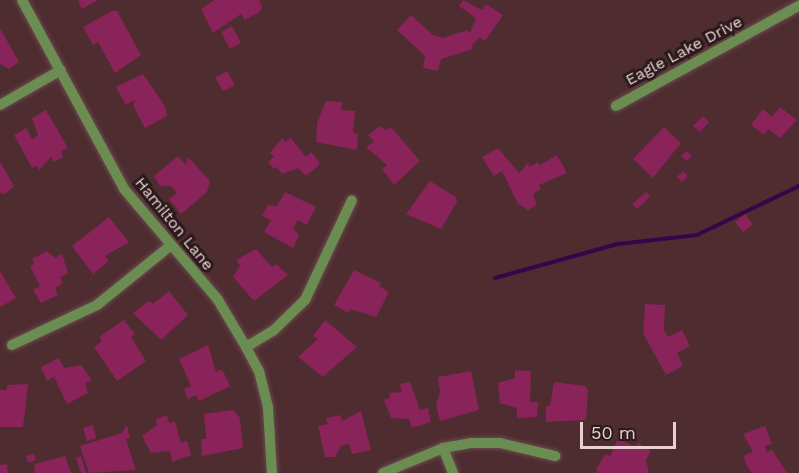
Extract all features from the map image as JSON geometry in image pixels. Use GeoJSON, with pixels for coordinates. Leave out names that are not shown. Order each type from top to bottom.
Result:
{"type":"FeatureCollection","features":[{"type":"Feature","properties":{"kind":"street","name":"Hamilton Lane"},"geometry":{"type":"LineString","coordinates":[[22,0],[124,189],[218,300],[259,371],[268,408],[272,473]]}},
{"type":"Feature","properties":{"kind":"street","name":"Eagle Lake Drive"},"geometry":{"type":"LineString","coordinates":[[616,106],[799,6]]}},
{"type":"Feature","properties":{"kind":"street"},"geometry":{"type":"LineString","coordinates":[[0,105],[61,70]]}},
{"type":"Feature","properties":{"kind":"street"},"geometry":{"type":"LineString","coordinates":[[246,347],[273,331],[305,300],[352,200]]}},
{"type":"Feature","properties":{"kind":"street"},"geometry":{"type":"LineString","coordinates":[[12,345],[97,305],[170,246]]}},
{"type":"Feature","properties":{"kind":"street"},"geometry":{"type":"LineString","coordinates":[[383,473],[443,448],[500,443],[555,456]]}},
{"type":"Feature","properties":{"kind":"street"},"geometry":{"type":"LineString","coordinates":[[443,448],[453,473]]}},
{"type":"Feature","properties":{"kind":"building"},"geometry":{"type":"Polygon","coordinates":[[[78,0],[98,0],[82,9],[78,0]]]}},
{"type":"Feature","properties":{"kind":"building"},"geometry":{"type":"Polygon","coordinates":[[[214,0],[259,0],[262,6],[261,11],[245,20],[241,14],[213,33],[201,9],[214,0]]]}},
{"type":"Feature","properties":{"kind":"building"},"geometry":{"type":"Polygon","coordinates":[[[463,0],[482,10],[486,4],[503,15],[485,41],[480,37],[472,45],[473,49],[441,59],[438,71],[423,68],[425,56],[397,30],[411,15],[433,35],[443,38],[467,30],[470,33],[476,18],[459,6],[463,0]]]}},
{"type":"Feature","properties":{"kind":"building"},"geometry":{"type":"Polygon","coordinates":[[[112,11],[117,11],[141,55],[115,73],[98,42],[93,45],[83,27],[112,11]]]}},
{"type":"Feature","properties":{"kind":"building"},"geometry":{"type":"Polygon","coordinates":[[[232,26],[241,43],[230,49],[221,32],[232,26]]]}},
{"type":"Feature","properties":{"kind":"building"},"geometry":{"type":"Polygon","coordinates":[[[0,28],[19,62],[9,69],[0,64],[0,28]]]}},
{"type":"Feature","properties":{"kind":"building"},"geometry":{"type":"Polygon","coordinates":[[[227,71],[235,85],[223,91],[215,78],[227,71]]]}},
{"type":"Feature","properties":{"kind":"building"},"geometry":{"type":"Polygon","coordinates":[[[143,74],[165,106],[167,116],[145,128],[133,106],[135,100],[126,105],[116,87],[143,74]]]}},
{"type":"Feature","properties":{"kind":"building"},"geometry":{"type":"Polygon","coordinates":[[[326,101],[342,102],[341,110],[355,111],[353,133],[358,134],[357,150],[316,142],[317,123],[326,101]]]}},
{"type":"Feature","properties":{"kind":"building"},"geometry":{"type":"Polygon","coordinates":[[[780,107],[797,120],[780,138],[768,129],[764,135],[751,125],[763,109],[772,117],[780,107]]]}},
{"type":"Feature","properties":{"kind":"building"},"geometry":{"type":"Polygon","coordinates":[[[46,110],[68,148],[61,151],[63,157],[54,162],[51,157],[39,170],[36,166],[32,168],[14,135],[26,128],[32,139],[38,135],[32,118],[46,110]]]}},
{"type":"Feature","properties":{"kind":"building"},"geometry":{"type":"Polygon","coordinates":[[[703,116],[709,122],[700,132],[693,126],[703,116]]]}},
{"type":"Feature","properties":{"kind":"building"},"geometry":{"type":"Polygon","coordinates":[[[380,126],[386,130],[391,127],[420,161],[394,185],[382,169],[387,165],[366,147],[374,142],[368,135],[380,126]]]}},
{"type":"Feature","properties":{"kind":"building"},"geometry":{"type":"Polygon","coordinates":[[[664,127],[681,143],[653,178],[633,159],[664,127]]]}},
{"type":"Feature","properties":{"kind":"building"},"geometry":{"type":"Polygon","coordinates":[[[282,138],[285,142],[291,138],[306,157],[311,152],[320,163],[306,176],[298,168],[282,174],[276,167],[274,169],[268,162],[274,157],[270,153],[282,138]]]}},
{"type":"Feature","properties":{"kind":"building"},"geometry":{"type":"Polygon","coordinates":[[[498,148],[519,173],[528,163],[530,167],[538,162],[543,171],[540,165],[557,155],[567,173],[539,185],[541,189],[533,194],[537,205],[528,210],[518,204],[502,171],[494,176],[482,157],[498,148]]]}},
{"type":"Feature","properties":{"kind":"building"},"geometry":{"type":"Polygon","coordinates":[[[686,151],[692,155],[687,161],[681,156],[686,151]]]}},
{"type":"Feature","properties":{"kind":"building"},"geometry":{"type":"Polygon","coordinates":[[[178,156],[186,165],[188,157],[210,181],[207,192],[181,214],[169,199],[177,193],[171,186],[160,186],[154,176],[178,156]]]}},
{"type":"Feature","properties":{"kind":"building"},"geometry":{"type":"Polygon","coordinates":[[[0,162],[14,186],[5,194],[0,193],[0,162]]]}},
{"type":"Feature","properties":{"kind":"building"},"geometry":{"type":"Polygon","coordinates":[[[683,171],[688,176],[682,182],[677,177],[683,171]]]}},
{"type":"Feature","properties":{"kind":"building"},"geometry":{"type":"Polygon","coordinates":[[[430,181],[456,197],[457,202],[441,229],[406,214],[430,181]]]}},
{"type":"Feature","properties":{"kind":"building"},"geometry":{"type":"Polygon","coordinates":[[[285,192],[316,207],[307,225],[298,220],[293,228],[299,235],[293,248],[264,232],[271,220],[262,216],[268,205],[277,206],[285,192]]]}},
{"type":"Feature","properties":{"kind":"building"},"geometry":{"type":"Polygon","coordinates":[[[646,192],[650,197],[637,209],[632,204],[646,192]]]}},
{"type":"Feature","properties":{"kind":"building"},"geometry":{"type":"Polygon","coordinates":[[[745,214],[753,225],[743,232],[735,222],[745,214]]]}},
{"type":"Feature","properties":{"kind":"building"},"geometry":{"type":"Polygon","coordinates":[[[109,217],[129,242],[105,256],[109,261],[93,274],[72,246],[109,217]]]}},
{"type":"Feature","properties":{"kind":"building"},"geometry":{"type":"Polygon","coordinates":[[[256,249],[272,267],[276,264],[288,275],[254,301],[233,277],[240,266],[236,260],[256,249]]]}},
{"type":"Feature","properties":{"kind":"building"},"geometry":{"type":"Polygon","coordinates":[[[47,251],[55,258],[62,254],[68,273],[60,277],[63,283],[55,288],[58,295],[41,303],[33,290],[40,286],[30,266],[34,264],[32,259],[47,251]]]}},
{"type":"Feature","properties":{"kind":"building"},"geometry":{"type":"Polygon","coordinates":[[[354,270],[381,283],[379,286],[389,292],[376,317],[350,309],[348,313],[334,305],[354,270]]]}},
{"type":"Feature","properties":{"kind":"building"},"geometry":{"type":"Polygon","coordinates":[[[0,271],[16,298],[0,307],[0,271]]]}},
{"type":"Feature","properties":{"kind":"building"},"geometry":{"type":"Polygon","coordinates":[[[169,291],[188,315],[161,340],[133,313],[149,301],[153,304],[169,291]]]}},
{"type":"Feature","properties":{"kind":"building"},"geometry":{"type":"Polygon","coordinates":[[[645,304],[665,305],[664,330],[668,337],[682,330],[690,346],[677,353],[683,366],[666,375],[643,333],[645,304]]]}},
{"type":"Feature","properties":{"kind":"building"},"geometry":{"type":"Polygon","coordinates":[[[124,320],[135,334],[131,337],[146,361],[117,381],[94,347],[102,341],[99,337],[124,320]]]}},
{"type":"Feature","properties":{"kind":"building"},"geometry":{"type":"Polygon","coordinates":[[[325,320],[357,347],[323,377],[298,357],[318,339],[313,336],[325,320]]]}},
{"type":"Feature","properties":{"kind":"building"},"geometry":{"type":"Polygon","coordinates":[[[208,345],[216,372],[222,369],[230,386],[199,401],[196,395],[188,399],[184,389],[191,386],[179,359],[208,345]]]}},
{"type":"Feature","properties":{"kind":"building"},"geometry":{"type":"Polygon","coordinates":[[[59,358],[64,368],[81,365],[92,380],[85,383],[88,393],[67,404],[54,377],[47,381],[41,367],[59,358]]]}},
{"type":"Feature","properties":{"kind":"building"},"geometry":{"type":"Polygon","coordinates":[[[515,370],[531,371],[530,402],[538,402],[537,417],[517,418],[517,408],[500,403],[498,383],[515,378],[515,370]]]}},
{"type":"Feature","properties":{"kind":"building"},"geometry":{"type":"Polygon","coordinates":[[[471,371],[479,410],[440,421],[436,405],[440,392],[438,377],[471,371]]]}},
{"type":"Feature","properties":{"kind":"building"},"geometry":{"type":"Polygon","coordinates":[[[410,382],[420,410],[428,408],[431,422],[412,428],[409,419],[391,418],[384,400],[390,398],[389,393],[402,392],[400,384],[410,382]]]}},
{"type":"Feature","properties":{"kind":"building"},"geometry":{"type":"Polygon","coordinates":[[[554,382],[585,386],[588,390],[586,420],[546,422],[546,406],[550,406],[554,382]]]}},
{"type":"Feature","properties":{"kind":"building"},"geometry":{"type":"Polygon","coordinates":[[[28,384],[23,427],[0,427],[0,390],[7,390],[7,385],[28,384]]]}},
{"type":"Feature","properties":{"kind":"building"},"geometry":{"type":"Polygon","coordinates":[[[233,410],[240,418],[243,448],[202,456],[201,439],[206,439],[204,414],[233,410]]]}},
{"type":"Feature","properties":{"kind":"building"},"geometry":{"type":"Polygon","coordinates":[[[361,411],[371,450],[352,454],[349,444],[341,446],[335,457],[325,457],[318,426],[328,424],[326,418],[340,415],[342,421],[361,411]]]}},
{"type":"Feature","properties":{"kind":"building"},"geometry":{"type":"Polygon","coordinates":[[[167,415],[169,423],[175,422],[181,443],[187,441],[191,455],[172,462],[170,451],[151,453],[142,436],[157,425],[156,419],[167,415]]]}},
{"type":"Feature","properties":{"kind":"building"},"geometry":{"type":"Polygon","coordinates":[[[93,425],[96,438],[87,441],[83,428],[93,425]]]}},
{"type":"Feature","properties":{"kind":"building"},"geometry":{"type":"Polygon","coordinates":[[[127,425],[130,438],[126,439],[136,470],[89,473],[80,446],[122,433],[127,425]]]}},
{"type":"Feature","properties":{"kind":"building"},"geometry":{"type":"Polygon","coordinates":[[[765,426],[772,444],[765,446],[767,452],[772,450],[787,473],[752,473],[747,466],[743,456],[753,452],[743,434],[765,426]]]}},
{"type":"Feature","properties":{"kind":"building"},"geometry":{"type":"Polygon","coordinates":[[[618,439],[636,447],[638,443],[651,451],[646,460],[649,473],[599,473],[596,470],[605,454],[610,456],[618,439]]]}},
{"type":"Feature","properties":{"kind":"building"},"geometry":{"type":"Polygon","coordinates":[[[34,454],[36,460],[28,463],[26,456],[34,454]]]}},
{"type":"Feature","properties":{"kind":"building"},"geometry":{"type":"Polygon","coordinates":[[[65,456],[71,473],[34,473],[35,464],[65,456]]]}},
{"type":"Feature","properties":{"kind":"building"},"geometry":{"type":"Polygon","coordinates":[[[81,456],[86,473],[81,473],[76,458],[81,456]]]}},
{"type":"Feature","properties":{"kind":"building"},"geometry":{"type":"Polygon","coordinates":[[[7,464],[8,473],[0,473],[0,465],[7,464]]]}},
{"type":"Feature","properties":{"kind":"waterway"},"geometry":{"type":"LineString","coordinates":[[495,278],[618,244],[697,235],[799,186]]}}]}
